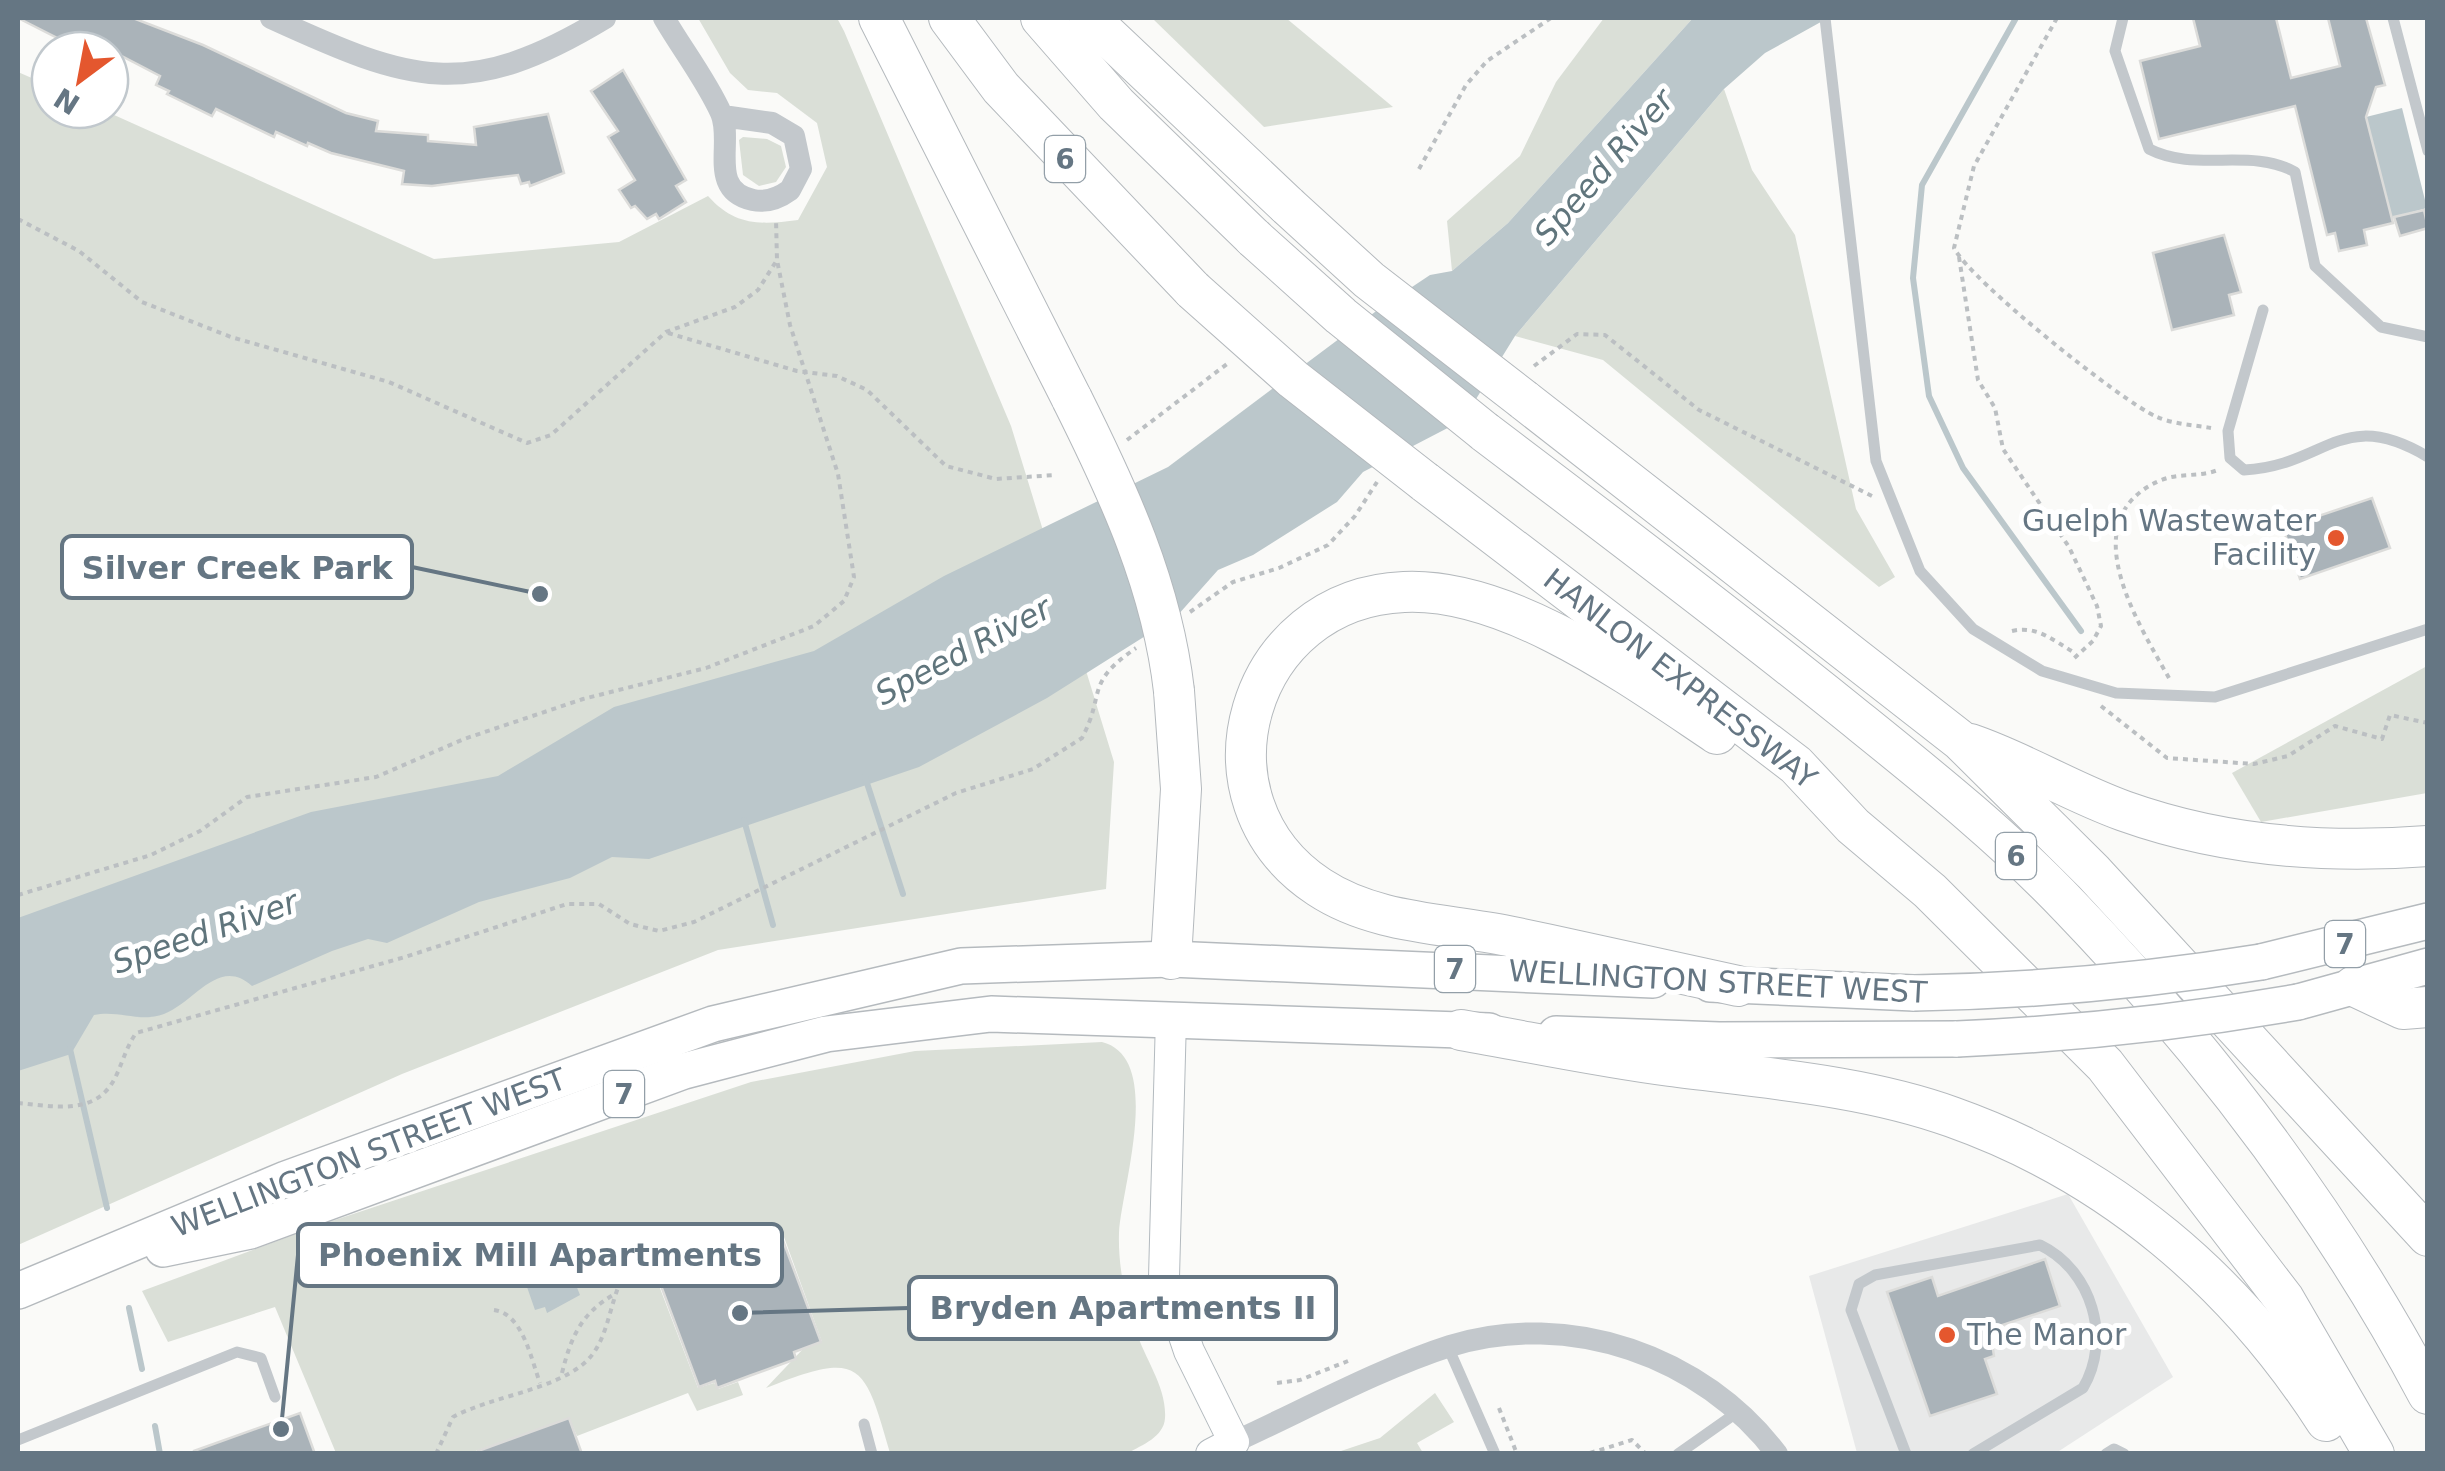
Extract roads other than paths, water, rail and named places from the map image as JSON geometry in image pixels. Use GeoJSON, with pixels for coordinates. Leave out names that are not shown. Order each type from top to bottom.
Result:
{"type":"FeatureCollection","features":[{"type":"Feature","properties":{"kind":"highway"},"geometry":{"type":"LineString","coordinates":[[878,18],[1114,483],[1149,572],[1168,642],[1181,790],[1171,959]]}},
{"type":"Feature","properties":{"kind":"highway","name":"HANLON EXPRESSWAY"},"geometry":{"type":"LineString","coordinates":[[948,18],[1001,88],[1193,290],[1293,378],[1425,482],[1796,765],[1853,826],[1930,891],[2105,1064],[2284,1299],[2374,1454]]}},
{"type":"Feature","properties":{"kind":"highway","name":"6"},"geometry":{"type":"LineString","coordinates":[[1041,18],[1116,104],[1341,316],[1485,432],[1731,618],[1924,774],[2069,905],[2209,1059],[2348,1254],[2428,1394]]}},
{"type":"Feature","properties":{"kind":"highway"},"geometry":{"type":"LineString","coordinates":[[1089,18],[1369,280],[1528,384],[1961,741],[2093,872],[2428,1236]]}},
{"type":"Feature","properties":{"kind":"highway"},"geometry":{"type":"LineString","coordinates":[[1738,986],[1376,912],[1319,887],[1282,855],[1256,812],[1246,764],[1248,712],[1270,661],[1312,622],[1357,600],[1403,592],[1448,596],[1498,609],[1626,675],[1853,826]]}},
{"type":"Feature","properties":{"kind":"highway"},"geometry":{"type":"LineString","coordinates":[[1961,741],[2010,758],[2125,811],[2185,830],[2310,849],[2428,846]]}},
{"type":"Feature","properties":{"kind":"highway"},"geometry":{"type":"LineString","coordinates":[[2354,986],[2403,1010],[2428,1007]]}},
{"type":"Feature","properties":{"kind":"highway"},"geometry":{"type":"LineString","coordinates":[[1461,1030],[1853,1092],[1950,1116],[2024,1146],[2084,1177],[2195,1262],[2267,1338],[2347,1454]]}},
{"type":"Feature","properties":{"kind":"main road","name":"WELLINGTON STREET WEST"},"geometry":{"type":"LineString","coordinates":[[18,1290],[93,1263],[286,1179],[713,1024],[961,966],[1171,959],[1438,968],[1914,993],[2030,991],[2146,981],[2260,962],[2428,922]]}},
{"type":"Feature","properties":{"kind":"main road"},"geometry":{"type":"LineString","coordinates":[[1171,959],[1171,1018]]}},
{"type":"Feature","properties":{"kind":"main road","name":"WELLINGTON STREET WEST"},"geometry":{"type":"LineString","coordinates":[[93,1263],[250,1231],[684,1071],[826,1034],[991,1014],[1719,1040],[1957,1039],[2090,1032],[2298,1002],[2428,966]]}},
{"type":"Feature","properties":{"kind":"street"},"geometry":{"type":"LineString","coordinates":[[271,18],[382,66],[447,76],[531,59],[605,18]]}},
{"type":"Feature","properties":{"kind":"street"},"geometry":{"type":"LineString","coordinates":[[664,18],[723,116]]}},
{"type":"Feature","properties":{"kind":"street"},"geometry":{"type":"LineString","coordinates":[[1171,1018],[1164,1278],[1222,1448],[1448,1347],[1520,1334],[1611,1343],[1676,1368],[1740,1411],[1777,1454]]}},
{"type":"Feature","properties":{"kind":"lane"},"geometry":{"type":"LineString","coordinates":[[1826,18],[1824,35],[1876,461],[1920,572],[1973,629],[2060,676],[2116,693],[2215,697],[2428,629]]}},
{"type":"Feature","properties":{"kind":"lane"},"geometry":{"type":"LineString","coordinates":[[2123,18],[2115,51],[2149,150],[2170,160],[2270,158],[2295,172],[2314,266],[2381,327],[2428,338]]}},
{"type":"Feature","properties":{"kind":"lane"},"geometry":{"type":"LineString","coordinates":[[2394,18],[2428,151]]}},
{"type":"Feature","properties":{"kind":"lane"},"geometry":{"type":"LineString","coordinates":[[2263,310],[2228,431],[2234,461],[2244,470],[2271,469],[2364,433],[2398,439],[2428,457]]}},
{"type":"Feature","properties":{"kind":"lane"},"geometry":{"type":"LineString","coordinates":[[1906,1454],[1851,1310],[1859,1284],[1875,1275],[2040,1246],[2055,1253],[2084,1284],[2098,1328],[2094,1371],[2083,1388],[1973,1454]]}},
{"type":"Feature","properties":{"kind":"lane"},"geometry":{"type":"LineString","coordinates":[[1448,1347],[1495,1454]]}},
{"type":"Feature","properties":{"kind":"lane"},"geometry":{"type":"LineString","coordinates":[[18,1440],[237,1352],[261,1358],[275,1396]]}},
{"type":"Feature","properties":{"kind":"lane"},"geometry":{"type":"LineString","coordinates":[[1678,1454],[1740,1411]]}},
{"type":"Feature","properties":{"kind":"lane"},"geometry":{"type":"LineString","coordinates":[[864,1424],[872,1454]]}},
{"type":"Feature","properties":{"kind":"lane"},"geometry":{"type":"LineString","coordinates":[[2106,1454],[2114,1449],[2124,1454]]}},
{"type":"Feature","properties":{"kind":"water","name":"Speed River"},"geometry":{"type":"Polygon","coordinates":[[[1693,18],[1828,18],[1765,53],[1724,89],[1515,336],[1463,420],[1363,472],[1337,502],[1253,555],[1218,570],[1177,616],[1047,698],[919,767],[649,859],[612,857],[570,878],[479,902],[387,943],[368,939],[332,951],[252,986],[240,978],[218,979],[164,1014],[94,1015],[71,1054],[18,1071],[18,918],[311,812],[498,776],[614,707],[814,651],[944,576],[1168,467],[1379,309],[1430,275],[1452,271],[1508,223],[1693,18]]]}},
{"type":"Feature","properties":{"kind":"water"},"geometry":{"type":"Polygon","coordinates":[[[2402,108],[2427,208],[2391,218],[2366,117],[2402,108]]]}},
{"type":"Feature","properties":{"kind":"water"},"geometry":{"type":"Polygon","coordinates":[[[557,1270],[560,1274],[570,1270],[580,1295],[547,1313],[545,1307],[535,1310],[527,1287],[537,1283],[535,1278],[557,1270]]]}},
{"type":"Feature","properties":{"kind":"waterway"},"geometry":{"type":"LineString","coordinates":[[2016,18],[1922,185],[1913,278],[1929,396],[1963,468],[2081,631]]}},
{"type":"Feature","properties":{"kind":"waterway"},"geometry":{"type":"LineString","coordinates":[[865,777],[903,894]]}},
{"type":"Feature","properties":{"kind":"waterway"},"geometry":{"type":"LineString","coordinates":[[744,820],[773,925]]}},
{"type":"Feature","properties":{"kind":"waterway"},"geometry":{"type":"LineString","coordinates":[[70,1049],[107,1208]]}},
{"type":"Feature","properties":{"kind":"waterway"},"geometry":{"type":"LineString","coordinates":[[129,1308],[142,1369]]}},
{"type":"Feature","properties":{"kind":"waterway"},"geometry":{"type":"LineString","coordinates":[[155,1426],[160,1454]]}},
{"type":"Feature","properties":{"kind":"place","name":"Guelph Wastewater Facility"},"geometry":{"type":"Point","coordinates":[2336,538]}},
{"type":"Feature","properties":{"kind":"place","name":"Silver Creek Park"},"geometry":{"type":"Point","coordinates":[540,594]}},
{"type":"Feature","properties":{"kind":"place","name":"Bryden Apartments II"},"geometry":{"type":"Point","coordinates":[740,1313]}},
{"type":"Feature","properties":{"kind":"place","name":"The Manor"},"geometry":{"type":"Point","coordinates":[1947,1335]}},
{"type":"Feature","properties":{"kind":"place","name":"Phoenix Mill Apartments"},"geometry":{"type":"Point","coordinates":[281,1429]}}]}
